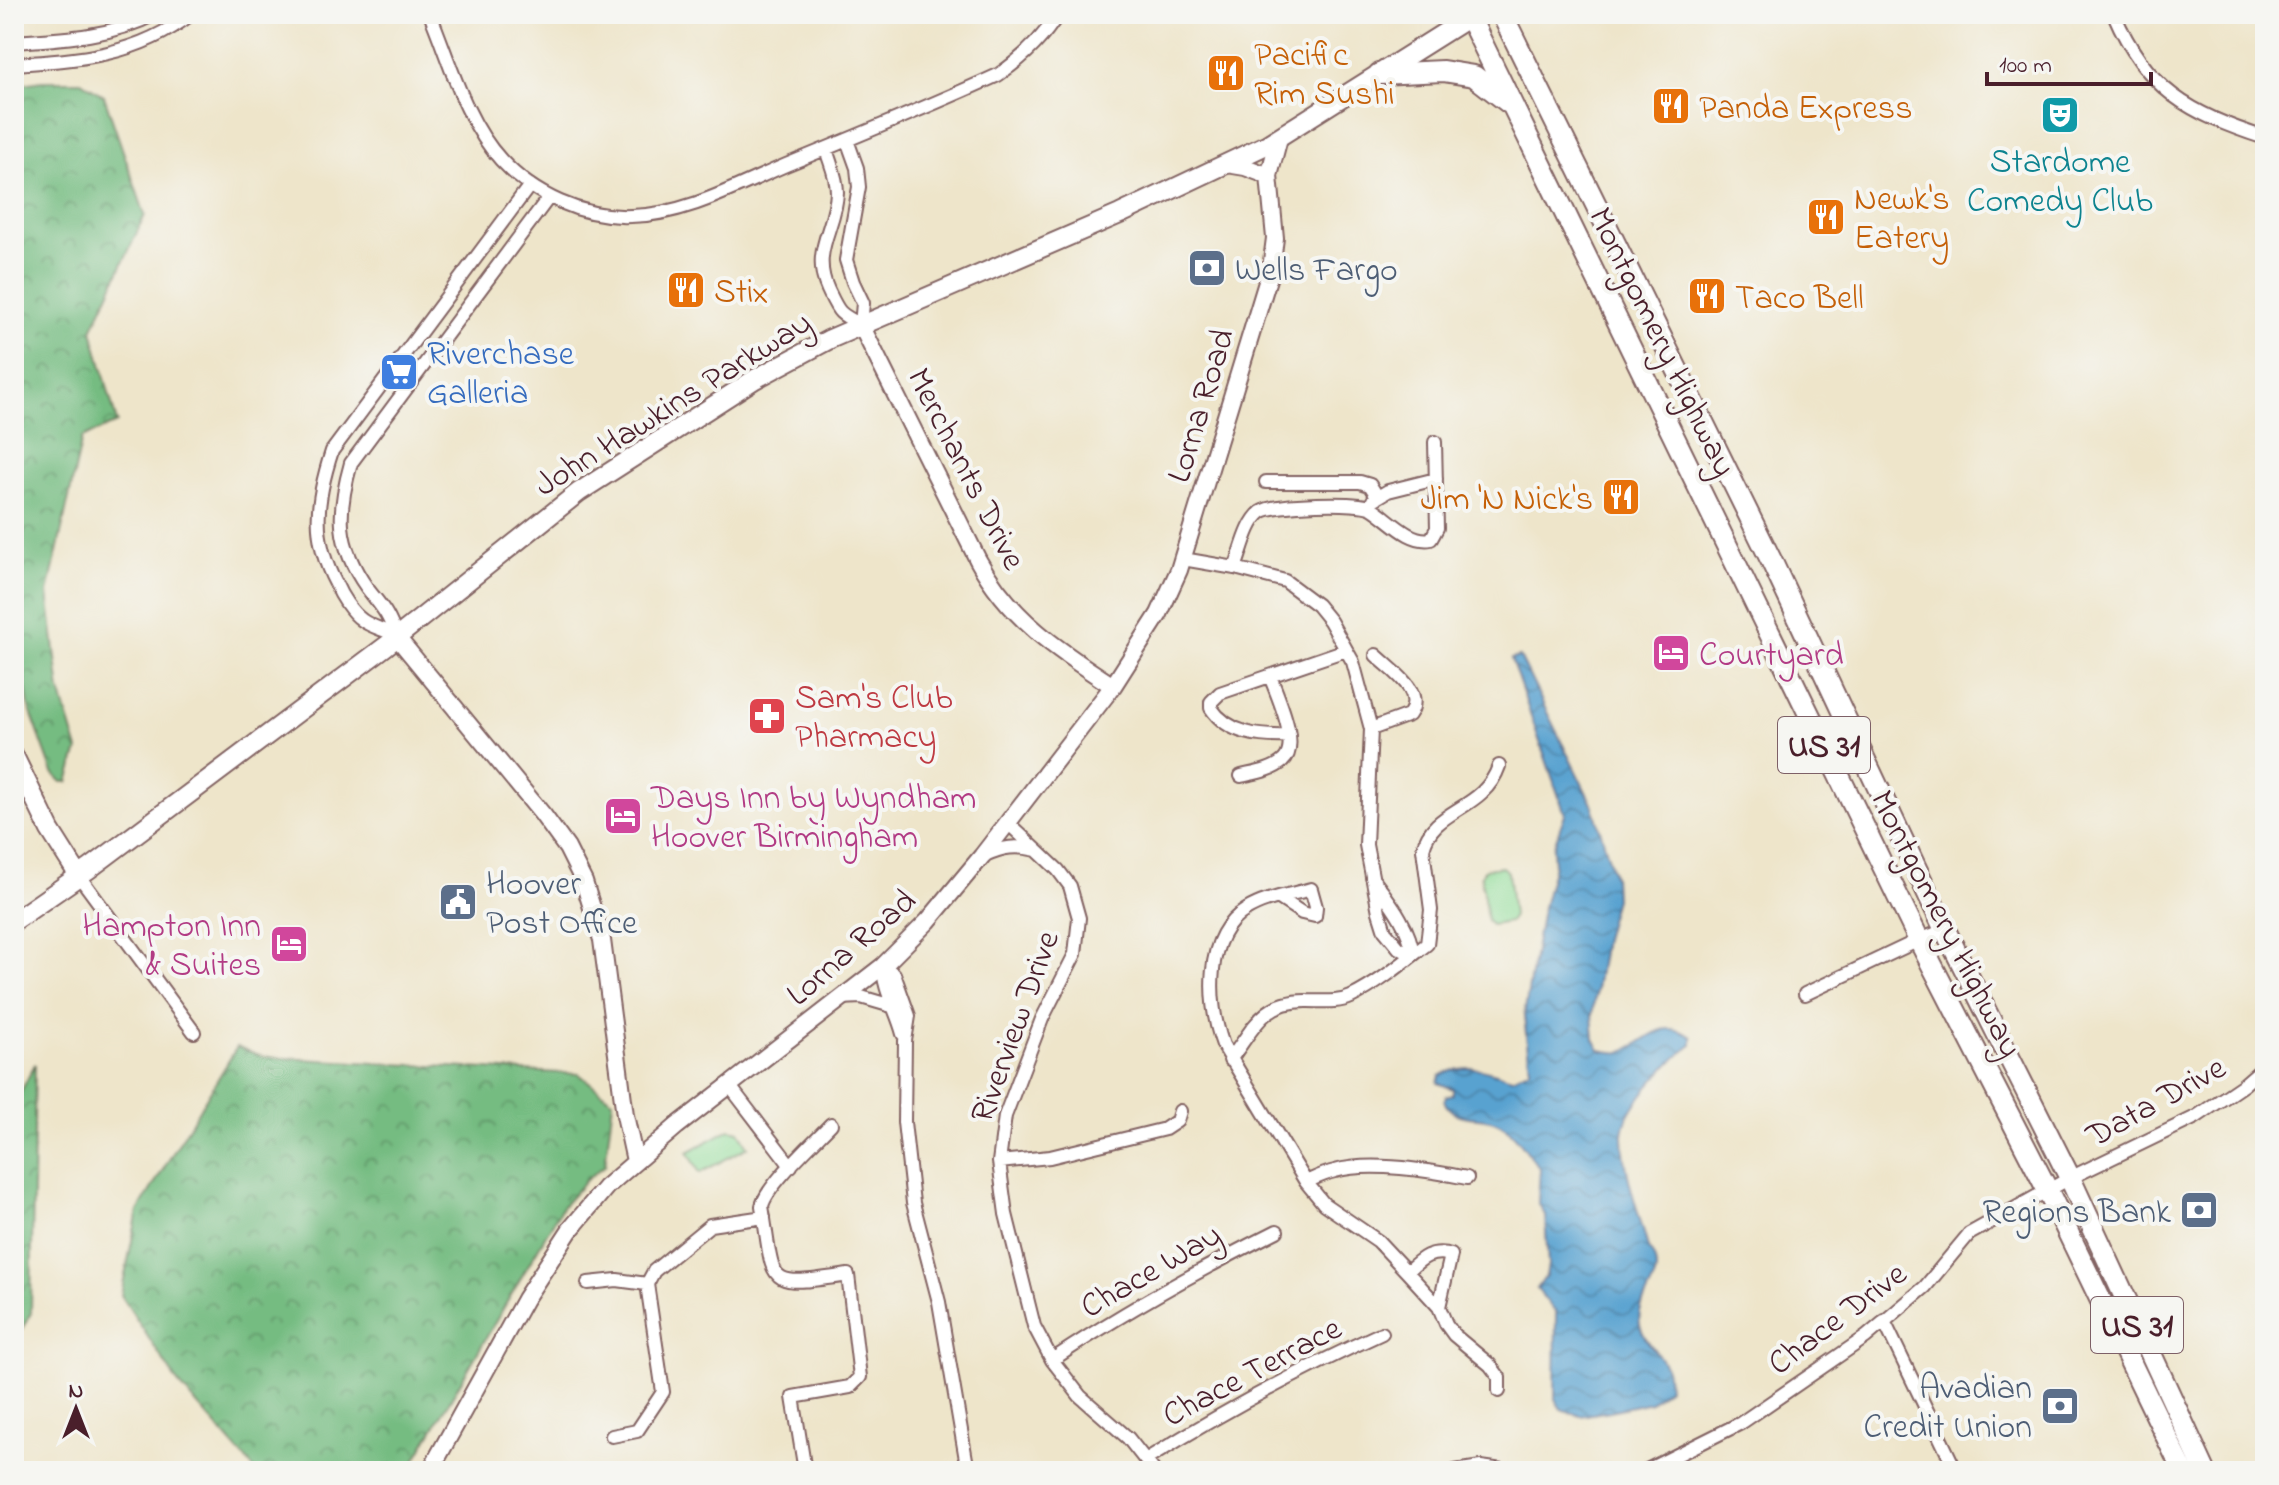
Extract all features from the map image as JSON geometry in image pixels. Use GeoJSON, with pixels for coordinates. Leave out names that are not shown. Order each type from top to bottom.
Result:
{"type":"FeatureCollection","features":[{"type":"Feature","properties":{"kind":"main road","name":"Montgomery Highway"},"geometry":{"type":"LineString","coordinates":[[1502,14],[1771,560],[1945,930],[2070,1178],[2205,1471]]}},
{"type":"Feature","properties":{"kind":"main road","name":"Montgomery Highway"},"geometry":{"type":"LineString","coordinates":[[1470,15],[1919,940],[2049,1193],[2183,1471]]}},
{"type":"Feature","properties":{"kind":"main road","name":"John Hawkins Parkway"},"geometry":{"type":"LineString","coordinates":[[14,921],[79,876],[386,646],[579,492],[755,379],[861,325],[1120,214],[1279,138],[1470,15]]}},
{"type":"Feature","properties":{"kind":"main road"},"geometry":{"type":"LineString","coordinates":[[1379,74],[1443,71],[1474,76],[1515,109]]}},
{"type":"Feature","properties":{"kind":"main road"},"geometry":{"type":"LineString","coordinates":[[14,756],[50,830],[79,876]]}},
{"type":"Feature","properties":{"kind":"street"},"geometry":{"type":"LineString","coordinates":[[14,42],[72,38],[112,31],[155,14]]}},
{"type":"Feature","properties":{"kind":"street"},"geometry":{"type":"LineString","coordinates":[[14,64],[84,60],[118,52],[191,14]]}},
{"type":"Feature","properties":{"kind":"street"},"geometry":{"type":"LineString","coordinates":[[430,14],[482,135],[502,161],[549,197],[595,213],[631,216],[660,213],[694,204],[998,75],[1028,53],[1048,31],[1058,14]]}},
{"type":"Feature","properties":{"kind":"street"},"geometry":{"type":"LineString","coordinates":[[2114,14],[2136,58],[2170,93],[2192,109],[2219,122],[2265,138]]}},
{"type":"Feature","properties":{"kind":"street","name":"Lorna Road"},"geometry":{"type":"LineString","coordinates":[[430,1471],[525,1299],[570,1230],[606,1187],[729,1085],[883,966],[928,921],[1113,686],[1159,614],[1183,559],[1271,269],[1275,238],[1269,176],[1279,138]]}},
{"type":"Feature","properties":{"kind":"street"},"geometry":{"type":"LineString","coordinates":[[826,149],[837,188],[823,249],[822,276],[839,314],[861,325],[863,303],[846,260],[859,187],[857,168],[847,140]]}},
{"type":"Feature","properties":{"kind":"street"},"geometry":{"type":"LineString","coordinates":[[1227,164],[1269,176]]}},
{"type":"Feature","properties":{"kind":"street"},"geometry":{"type":"LineString","coordinates":[[396,636],[361,620],[341,595],[326,566],[317,509],[321,485],[332,451],[530,185]]}},
{"type":"Feature","properties":{"kind":"street"},"geometry":{"type":"LineString","coordinates":[[549,197],[351,463],[341,497],[340,528],[366,586],[387,611],[396,636],[543,815],[567,848],[584,882],[602,940],[625,1115],[635,1161]]}},
{"type":"Feature","properties":{"kind":"street","name":"Merchants Drive"},"geometry":{"type":"LineString","coordinates":[[861,325],[978,560],[996,589],[1029,627],[1113,686]]}},
{"type":"Feature","properties":{"kind":"street"},"geometry":{"type":"LineString","coordinates":[[1266,482],[1360,482],[1370,485],[1373,501],[1418,539],[1431,539],[1437,528],[1435,442]]}},
{"type":"Feature","properties":{"kind":"street"},"geometry":{"type":"LineString","coordinates":[[1235,568],[1259,513],[1276,506],[1373,501],[1436,479]]}},
{"type":"Feature","properties":{"kind":"street"},"geometry":{"type":"LineString","coordinates":[[1295,482],[1295,505]]}},
{"type":"Feature","properties":{"kind":"street"},"geometry":{"type":"LineString","coordinates":[[1183,559],[1285,581],[1304,593],[1330,621],[1353,662],[1371,729],[1366,845],[1379,912],[1385,931],[1399,948],[1413,955]]}},
{"type":"Feature","properties":{"kind":"street"},"geometry":{"type":"LineString","coordinates":[[1288,736],[1250,735],[1216,716],[1211,702],[1220,693],[1346,650]]}},
{"type":"Feature","properties":{"kind":"street"},"geometry":{"type":"LineString","coordinates":[[1371,729],[1409,715],[1415,704],[1414,695],[1405,682],[1376,655]]}},
{"type":"Feature","properties":{"kind":"street"},"geometry":{"type":"LineString","coordinates":[[1241,776],[1282,762],[1289,754],[1291,746],[1285,718],[1270,676]]}},
{"type":"Feature","properties":{"kind":"street"},"geometry":{"type":"LineString","coordinates":[[1230,1060],[1266,1011],[1293,1001],[1331,1002],[1349,998],[1427,944],[1431,926],[1423,849],[1426,839],[1440,822],[1479,798],[1495,779],[1499,766]]}},
{"type":"Feature","properties":{"kind":"street","name":"Riverview Drive"},"geometry":{"type":"LineString","coordinates":[[1008,823],[1040,852],[1070,886],[1079,918],[1078,938],[1071,964],[1042,1019],[1005,1116],[999,1162],[1006,1214],[1034,1326],[1052,1360],[1080,1396],[1128,1438],[1150,1465]]}},
{"type":"Feature","properties":{"kind":"street"},"geometry":{"type":"LineString","coordinates":[[982,856],[1002,848],[1019,846],[1040,852]]}},
{"type":"Feature","properties":{"kind":"street"},"geometry":{"type":"LineString","coordinates":[[79,876],[194,1032]]}},
{"type":"Feature","properties":{"kind":"street"},"geometry":{"type":"LineString","coordinates":[[1279,898],[1245,910],[1227,928],[1215,950],[1217,1029],[1230,1060],[1306,1182],[1324,1204],[1378,1241],[1407,1272],[1439,1307],[1454,1335],[1490,1365],[1499,1377],[1499,1391]]}},
{"type":"Feature","properties":{"kind":"street"},"geometry":{"type":"LineString","coordinates":[[1805,994],[1945,930]]}},
{"type":"Feature","properties":{"kind":"street"},"geometry":{"type":"LineString","coordinates":[[883,966],[883,982],[895,1007],[905,1041]]}},
{"type":"Feature","properties":{"kind":"street"},"geometry":{"type":"LineString","coordinates":[[883,966],[894,974],[909,1016],[905,1041],[904,1122],[913,1203],[942,1316],[968,1471]]}},
{"type":"Feature","properties":{"kind":"street"},"geometry":{"type":"LineString","coordinates":[[841,998],[861,997],[895,1007]]}},
{"type":"Feature","properties":{"kind":"street","name":"Data Drive"},"geometry":{"type":"LineString","coordinates":[[2049,1193],[2070,1178],[2196,1117],[2265,1066]]}},
{"type":"Feature","properties":{"kind":"street"},"geometry":{"type":"LineString","coordinates":[[729,1085],[791,1166]]}},
{"type":"Feature","properties":{"kind":"street"},"geometry":{"type":"LineString","coordinates":[[999,1162],[1050,1157],[1165,1129],[1177,1121],[1180,1111]]}},
{"type":"Feature","properties":{"kind":"street"},"geometry":{"type":"LineString","coordinates":[[805,1471],[793,1397],[850,1387],[860,1377],[848,1275],[803,1282],[782,1280],[775,1275],[770,1262],[764,1198],[831,1124]]}},
{"type":"Feature","properties":{"kind":"street"},"geometry":{"type":"LineString","coordinates":[[1306,1182],[1337,1170],[1359,1168],[1401,1168],[1467,1178]]}},
{"type":"Feature","properties":{"kind":"street","name":"Chace Drive"},"geometry":{"type":"LineString","coordinates":[[1645,1471],[1741,1423],[1866,1337],[1925,1287],[1969,1234],[2049,1193]]}},
{"type":"Feature","properties":{"kind":"street"},"geometry":{"type":"LineString","coordinates":[[612,1436],[637,1431],[663,1392],[647,1284],[654,1271],[710,1225],[764,1217]]}},
{"type":"Feature","properties":{"kind":"street","name":"Chace Way"},"geometry":{"type":"LineString","coordinates":[[1052,1360],[1181,1280],[1277,1231]]}},
{"type":"Feature","properties":{"kind":"street"},"geometry":{"type":"LineString","coordinates":[[1407,1272],[1428,1254],[1441,1252],[1451,1255],[1439,1307]]}},
{"type":"Feature","properties":{"kind":"street"},"geometry":{"type":"LineString","coordinates":[[588,1283],[617,1280],[647,1284]]}},
{"type":"Feature","properties":{"kind":"street"},"geometry":{"type":"LineString","coordinates":[[1884,1321],[1956,1471]]}},
{"type":"Feature","properties":{"kind":"street","name":"Chace Terrace"},"geometry":{"type":"LineString","coordinates":[[1150,1465],[1231,1408],[1313,1364],[1382,1333]]}},
{"type":"Feature","properties":{"kind":"street"},"geometry":{"type":"LineString","coordinates":[[1455,1471],[1481,1467],[1509,1471]]}},
{"type":"Feature","properties":{"kind":"green space"},"geometry":{"type":"Polygon","coordinates":[[[81,81],[104,96],[145,215],[92,330],[117,423],[82,438],[48,593],[60,691],[78,750],[68,782],[62,782],[53,773],[29,707],[14,618],[14,85],[81,81]]]}},
{"type":"Feature","properties":{"kind":"green space"},"geometry":{"type":"Polygon","coordinates":[[[1503,867],[1508,872],[1513,916],[1509,922],[1491,925],[1487,921],[1481,875],[1485,869],[1503,867]]]}},
{"type":"Feature","properties":{"kind":"green space"},"geometry":{"type":"Polygon","coordinates":[[[237,1047],[264,1057],[579,1074],[613,1101],[605,1165],[586,1180],[562,1207],[409,1471],[256,1471],[177,1382],[121,1295],[138,1211],[237,1047]]]}},
{"type":"Feature","properties":{"kind":"green space"},"geometry":{"type":"Polygon","coordinates":[[[35,1064],[31,1313],[14,1343],[14,1105],[35,1064]]]}},
{"type":"Feature","properties":{"kind":"green space"},"geometry":{"type":"Polygon","coordinates":[[[730,1129],[739,1131],[748,1147],[700,1173],[688,1152],[730,1129]]]}},
{"type":"Feature","properties":{"kind":"water"},"geometry":{"type":"Polygon","coordinates":[[[1520,657],[1593,806],[1614,876],[1615,899],[1604,939],[1592,1015],[1594,1039],[1600,1050],[1618,1052],[1661,1030],[1680,1031],[1692,1037],[1692,1045],[1660,1074],[1638,1100],[1624,1127],[1623,1138],[1632,1193],[1656,1269],[1642,1305],[1640,1325],[1664,1363],[1668,1388],[1651,1402],[1580,1416],[1561,1409],[1555,1399],[1556,1313],[1537,1289],[1546,1276],[1548,1265],[1545,1215],[1538,1202],[1540,1169],[1503,1125],[1460,1115],[1449,1108],[1444,1101],[1446,1096],[1453,1094],[1453,1089],[1438,1083],[1440,1076],[1458,1069],[1484,1070],[1512,1078],[1530,1069],[1524,1016],[1541,915],[1554,865],[1553,848],[1565,814],[1511,659],[1520,657]]]}},
{"type":"Feature","properties":{"kind":"place","name":"Pacific Rim Sushi"},"geometry":{"type":"Point","coordinates":[1226,73]}},
{"type":"Feature","properties":{"kind":"place","name":"Panda Express"},"geometry":{"type":"Point","coordinates":[1671,106]}},
{"type":"Feature","properties":{"kind":"place","name":"Stardome Comedy Club"},"geometry":{"type":"Point","coordinates":[2060,115]}},
{"type":"Feature","properties":{"kind":"place","name":"Newk's Eatery"},"geometry":{"type":"Point","coordinates":[1826,217]}},
{"type":"Feature","properties":{"kind":"place","name":"Wells Fargo"},"geometry":{"type":"Point","coordinates":[1207,268]}},
{"type":"Feature","properties":{"kind":"place","name":"Stix"},"geometry":{"type":"Point","coordinates":[686,290]}},
{"type":"Feature","properties":{"kind":"place","name":"Taco Bell"},"geometry":{"type":"Point","coordinates":[1707,296]}},
{"type":"Feature","properties":{"kind":"place","name":"Riverchase Galleria"},"geometry":{"type":"Point","coordinates":[399,372]}},
{"type":"Feature","properties":{"kind":"place","name":"Jim 'N Nick's"},"geometry":{"type":"Point","coordinates":[1621,497]}},
{"type":"Feature","properties":{"kind":"place","name":"Courtyard"},"geometry":{"type":"Point","coordinates":[1671,653]}},
{"type":"Feature","properties":{"kind":"place","name":"Sam's Club Pharmacy"},"geometry":{"type":"Point","coordinates":[767,716]}},
{"type":"Feature","properties":{"kind":"place","name":"Days Inn by Wyndham Hoover Birmingham"},"geometry":{"type":"Point","coordinates":[623,816]}},
{"type":"Feature","properties":{"kind":"place","name":"Hoover Post Office"},"geometry":{"type":"Point","coordinates":[458,902]}},
{"type":"Feature","properties":{"kind":"place","name":"Hampton Inn & Suites"},"geometry":{"type":"Point","coordinates":[289,944]}},
{"type":"Feature","properties":{"kind":"place","name":"Regions Bank"},"geometry":{"type":"Point","coordinates":[2199,1210]}},
{"type":"Feature","properties":{"kind":"place","name":"Avadian Credit Union"},"geometry":{"type":"Point","coordinates":[2060,1406]}}]}
